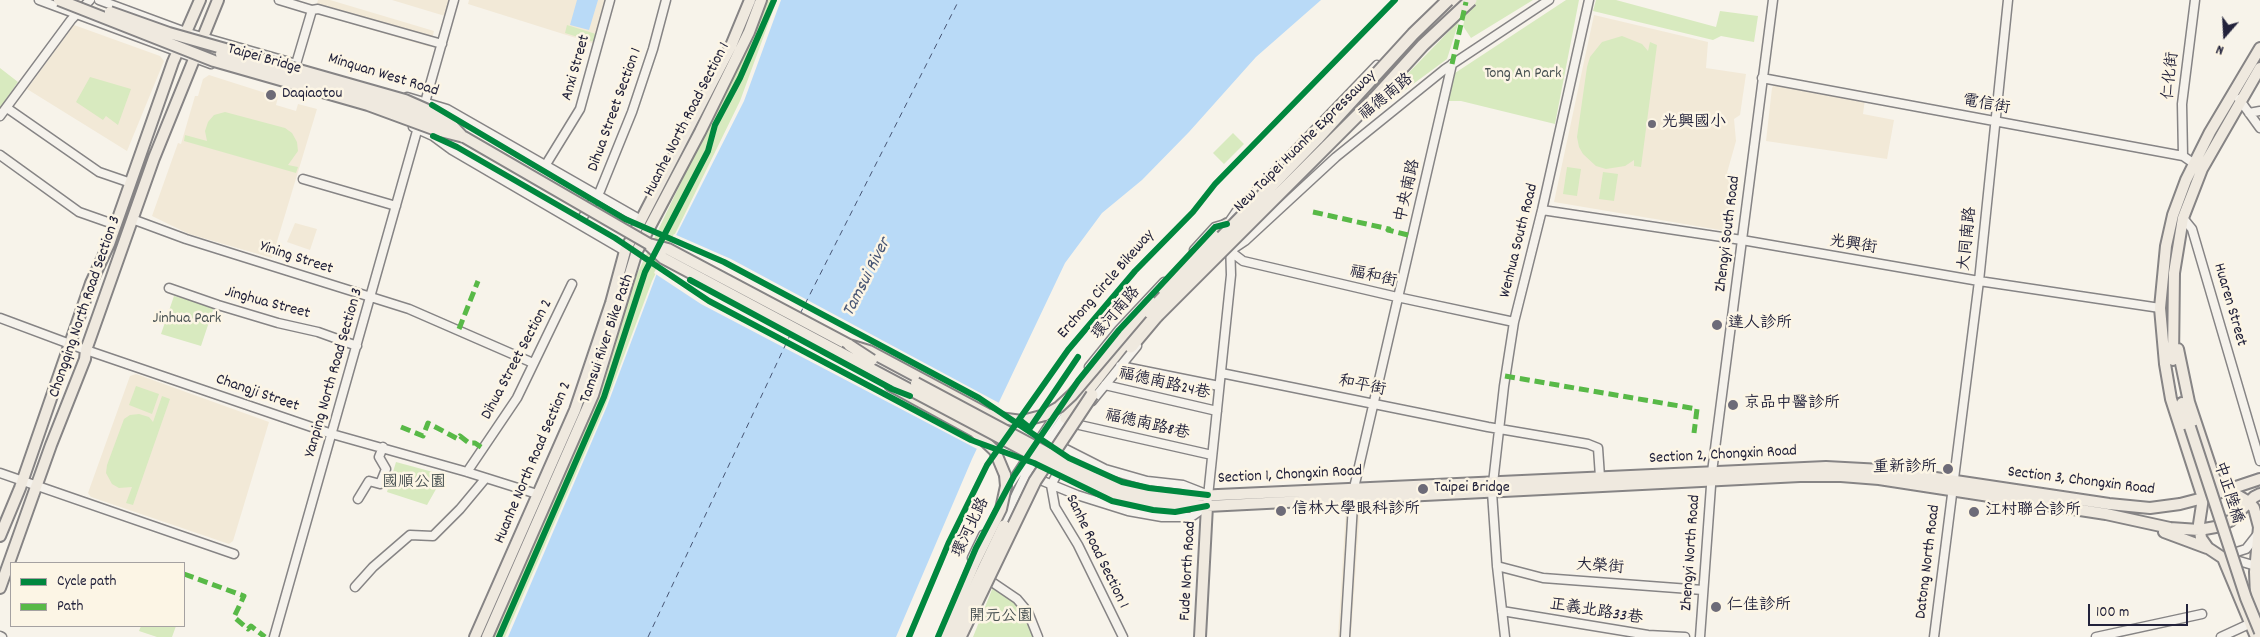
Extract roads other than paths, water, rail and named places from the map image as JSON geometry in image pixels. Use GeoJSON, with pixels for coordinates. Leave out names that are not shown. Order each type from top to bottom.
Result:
{"type":"FeatureCollection","features":[{"type":"Feature","properties":{"kind":"highway","name":"New Taipei Huanhe Expressaway"},"geometry":{"type":"LineString","coordinates":[[950,637],[1028,477],[1149,312],[1317,139],[1413,34],[1448,0]]}},
{"type":"Feature","properties":{"kind":"highway"},"geometry":{"type":"LineString","coordinates":[[1227,224],[1242,218],[1329,133],[1444,12],[1459,0]]}},
{"type":"Feature","properties":{"kind":"highway","name":"New Taipei Huanhe Expressaway"},"geometry":{"type":"LineString","coordinates":[[960,637],[1035,481],[1092,395],[1157,316],[1354,120],[1423,45],[1470,0]]}},
{"type":"Feature","properties":{"kind":"main road","name":"Taipei Bridge"},"geometry":{"type":"LineString","coordinates":[[60,0],[214,61],[368,105],[436,130],[464,137]]}},
{"type":"Feature","properties":{"kind":"main road","name":"Taipei Bridge"},"geometry":{"type":"LineString","coordinates":[[78,0],[169,33],[405,100],[439,115],[464,137],[648,244],[663,258],[1095,488],[1131,500],[1175,501]]}},
{"type":"Feature","properties":{"kind":"main road","name":"Chongqing North Road Section 3"},"geometry":{"type":"LineString","coordinates":[[0,536],[22,482],[91,283],[116,225],[178,54],[200,0]]}},
{"type":"Feature","properties":{"kind":"main road","name":"Chongqing North Road Section 3"},"geometry":{"type":"LineString","coordinates":[[0,588],[36,486],[85,359],[86,350],[132,219],[193,59],[204,37],[218,0]]}},
{"type":"Feature","properties":{"kind":"main road","name":"Huanhe North Road Section 1"},"geometry":{"type":"LineString","coordinates":[[630,241],[731,46],[750,0]]}},
{"type":"Feature","properties":{"kind":"main road","name":"Huanhe North Road Section 1"},"geometry":{"type":"LineString","coordinates":[[637,251],[700,132],[749,32],[761,0]]}},
{"type":"Feature","properties":{"kind":"main road"},"geometry":{"type":"LineString","coordinates":[[188,33],[198,48]]}},
{"type":"Feature","properties":{"kind":"main road"},"geometry":{"type":"LineString","coordinates":[[178,54],[198,48],[221,54],[403,108],[436,122],[464,137]]}},
{"type":"Feature","properties":{"kind":"main road"},"geometry":{"type":"LineString","coordinates":[[2208,548],[2199,530],[2203,498],[2171,399],[2165,364],[2160,313],[2161,283],[2169,231],[2178,200],[2194,163],[2260,48]]}},
{"type":"Feature","properties":{"kind":"main road"},"geometry":{"type":"LineString","coordinates":[[2172,360],[2174,273],[2183,218],[2202,169],[2260,68]]}},
{"type":"Feature","properties":{"kind":"main road"},"geometry":{"type":"LineString","coordinates":[[849,345],[869,351],[986,414],[1016,421],[1039,417],[1059,407],[1072,395],[1142,312],[1227,224]]}},
{"type":"Feature","properties":{"kind":"main road","name":"Huanhe North Road Section 2"},"geometry":{"type":"LineString","coordinates":[[475,637],[575,410],[611,303],[625,251],[630,241]]}},
{"type":"Feature","properties":{"kind":"main road","name":"Taipei Bridge"},"geometry":{"type":"LineString","coordinates":[[648,244],[668,249],[849,345],[862,354],[1092,478],[1132,491],[1175,501]]}},
{"type":"Feature","properties":{"kind":"main road","name":"Huanhe North Road Section 2"},"geometry":{"type":"LineString","coordinates":[[487,637],[593,395],[637,251]]}},
{"type":"Feature","properties":{"kind":"main road","name":"中正陸橋"},"geometry":{"type":"LineString","coordinates":[[2160,313],[2190,427],[2246,598],[2260,632]]}},
{"type":"Feature","properties":{"kind":"main road"},"geometry":{"type":"LineString","coordinates":[[2173,323],[2189,402],[2214,477],[2223,492],[2237,495],[2254,508],[2259,531],[2258,591],[2260,612]]}},
{"type":"Feature","properties":{"kind":"main road"},"geometry":{"type":"LineString","coordinates":[[839,352],[848,361],[984,439],[995,451],[1002,466],[1006,491],[996,521],[974,564],[943,637]]}},
{"type":"Feature","properties":{"kind":"main road","name":"Section 2, Chongxin Road"},"geometry":{"type":"LineString","coordinates":[[1493,487],[1712,476],[1826,467],[1857,468],[1952,486]]}},
{"type":"Feature","properties":{"kind":"main road","name":"Section 2, Chongxin Road"},"geometry":{"type":"LineString","coordinates":[[1493,487],[1600,477],[1712,476]]}},
{"type":"Feature","properties":{"kind":"main road","name":"Section 3, Chongxin Road"},"geometry":{"type":"LineString","coordinates":[[1952,486],[2140,507],[2162,507],[2203,498],[2260,479]]}},
{"type":"Feature","properties":{"kind":"main road","name":"Section 3, Chongxin Road"},"geometry":{"type":"LineString","coordinates":[[1952,486],[2106,514],[2138,523],[2199,530],[2225,523],[2260,494]]}},
{"type":"Feature","properties":{"kind":"main road","name":"Section 1, Chongxin Road"},"geometry":{"type":"LineString","coordinates":[[1208,495],[1354,493],[1493,487]]}},
{"type":"Feature","properties":{"kind":"main road","name":"Section 1, Chongxin Road"},"geometry":{"type":"LineString","coordinates":[[1207,506],[1354,493]]}},
{"type":"Feature","properties":{"kind":"main road"},"geometry":{"type":"LineString","coordinates":[[1175,501],[1208,495]]}},
{"type":"Feature","properties":{"kind":"main road"},"geometry":{"type":"LineString","coordinates":[[1175,501],[1207,506]]}},
{"type":"Feature","properties":{"kind":"main road","name":"Fude North Road"},"geometry":{"type":"LineString","coordinates":[[1200,637],[1207,506]]}},
{"type":"Feature","properties":{"kind":"main road"},"geometry":{"type":"LineString","coordinates":[[2138,523],[2208,548],[2218,554],[2227,566],[2256,637]]}},
{"type":"Feature","properties":{"kind":"street"},"geometry":{"type":"LineString","coordinates":[[39,0],[178,54],[360,108],[418,129],[625,251]]}},
{"type":"Feature","properties":{"kind":"street"},"geometry":{"type":"LineString","coordinates":[[0,116],[76,14],[90,0]]}},
{"type":"Feature","properties":{"kind":"street","name":"Minquan West Road"},"geometry":{"type":"LineString","coordinates":[[99,0],[188,33],[447,109],[641,220]]}},
{"type":"Feature","properties":{"kind":"street"},"geometry":{"type":"LineString","coordinates":[[279,0],[442,44]]}},
{"type":"Feature","properties":{"kind":"street","name":"Yanping North Road Section 3"},"geometry":{"type":"LineString","coordinates":[[274,637],[454,0]]}},
{"type":"Feature","properties":{"kind":"street","name":"Anxi Street"},"geometry":{"type":"LineString","coordinates":[[545,166],[580,109],[610,0]]}},
{"type":"Feature","properties":{"kind":"street","name":"Dihua Street Section 1"},"geometry":{"type":"LineString","coordinates":[[579,224],[597,195],[640,91],[666,0]]}},
{"type":"Feature","properties":{"kind":"street","name":"環河南路"},"geometry":{"type":"LineString","coordinates":[[1044,438],[1126,336],[1161,296],[1222,234],[1236,212],[1330,113],[1443,0]]}},
{"type":"Feature","properties":{"kind":"street"},"geometry":{"type":"LineString","coordinates":[[965,637],[989,580],[1039,479],[1059,447],[1070,421],[1105,385],[1214,263],[1230,250],[1238,235],[1321,145],[1440,22],[1470,0]]}},
{"type":"Feature","properties":{"kind":"street","name":"福德南路"},"geometry":{"type":"LineString","coordinates":[[1230,250],[1245,241],[1336,157],[1452,64],[1549,0]]}},
{"type":"Feature","properties":{"kind":"street","name":"Wenhua South Road"},"geometry":{"type":"LineString","coordinates":[[1506,637],[1497,566],[1493,487],[1498,428],[1514,322],[1542,210],[1589,0]]}},
{"type":"Feature","properties":{"kind":"street","name":"Zhengyi South Road"},"geometry":{"type":"LineString","coordinates":[[1712,476],[1773,0]]}},
{"type":"Feature","properties":{"kind":"street","name":"大同南路"},"geometry":{"type":"LineString","coordinates":[[1952,486],[1979,281],[2008,0]]}},
{"type":"Feature","properties":{"kind":"street","name":"仁化街"},"geometry":{"type":"LineString","coordinates":[[2183,156],[2182,104],[2195,0]]}},
{"type":"Feature","properties":{"kind":"street"},"geometry":{"type":"LineString","coordinates":[[296,64],[312,10]]}},
{"type":"Feature","properties":{"kind":"street","name":"中央南路"},"geometry":{"type":"LineString","coordinates":[[1345,637],[1354,493],[1397,298],[1452,64]]}},
{"type":"Feature","properties":{"kind":"street","name":"電信街"},"geometry":{"type":"LineString","coordinates":[[1762,78],[2183,156],[2202,169]]}},
{"type":"Feature","properties":{"kind":"street"},"geometry":{"type":"LineString","coordinates":[[2234,92],[2260,128]]}},
{"type":"Feature","properties":{"kind":"street"},"geometry":{"type":"LineString","coordinates":[[6,108],[99,172],[131,184]]}},
{"type":"Feature","properties":{"kind":"street"},"geometry":{"type":"LineString","coordinates":[[2249,113],[2260,111]]}},
{"type":"Feature","properties":{"kind":"street"},"geometry":{"type":"LineString","coordinates":[[0,155],[79,212],[116,225]]}},
{"type":"Feature","properties":{"kind":"street"},"geometry":{"type":"LineString","coordinates":[[303,180],[396,206]]}},
{"type":"Feature","properties":{"kind":"street","name":"光興街"},"geometry":{"type":"LineString","coordinates":[[1542,210],[1742,240],[2160,313]]}},
{"type":"Feature","properties":{"kind":"street","name":"Huaren Street"},"geometry":{"type":"LineString","coordinates":[[2183,218],[2192,229],[2260,460]]}},
{"type":"Feature","properties":{"kind":"street","name":"Yining Street"},"geometry":{"type":"LineString","coordinates":[[132,219],[186,239],[438,320],[533,362]]}},
{"type":"Feature","properties":{"kind":"street"},"geometry":{"type":"LineString","coordinates":[[1207,506],[1231,275],[1227,224]]}},
{"type":"Feature","properties":{"kind":"street","name":"福和街"},"geometry":{"type":"LineString","coordinates":[[1230,250],[1243,261],[1397,298],[1514,322]]}},
{"type":"Feature","properties":{"kind":"street","name":"Dihua Street Section 2"},"geometry":{"type":"LineString","coordinates":[[467,472],[517,398],[572,284]]}},
{"type":"Feature","properties":{"kind":"street","name":"Jinghua Street"},"geometry":{"type":"LineString","coordinates":[[169,288],[278,323],[318,332],[357,346]]}},
{"type":"Feature","properties":{"kind":"street","name":"Changji Street"},"geometry":{"type":"LineString","coordinates":[[0,318],[70,345],[332,434],[382,447],[537,494]]}},
{"type":"Feature","properties":{"kind":"street"},"geometry":{"type":"LineString","coordinates":[[1120,366],[1219,386]]}},
{"type":"Feature","properties":{"kind":"street","name":"和平街"},"geometry":{"type":"LineString","coordinates":[[1221,373],[1598,448],[1600,477]]}},
{"type":"Feature","properties":{"kind":"street","name":"福德南路24巷"},"geometry":{"type":"LineString","coordinates":[[1105,385],[1217,411]]}},
{"type":"Feature","properties":{"kind":"street","name":"福德南路8巷"},"geometry":{"type":"LineString","coordinates":[[1070,421],[1212,455]]}},
{"type":"Feature","properties":{"kind":"street","name":"Section 1, Chongxin Road"},"geometry":{"type":"LineString","coordinates":[[1044,438],[1105,469],[1127,477],[1161,484],[1184,484],[1208,495]]}},
{"type":"Feature","properties":{"kind":"street","name":"環河北路"},"geometry":{"type":"LineString","coordinates":[[938,637],[976,548],[1006,491],[1027,457],[1044,438]]}},
{"type":"Feature","properties":{"kind":"street","name":"環河北路"},"geometry":{"type":"LineString","coordinates":[[950,637],[1044,438]]}},
{"type":"Feature","properties":{"kind":"street"},"geometry":{"type":"LineString","coordinates":[[358,499],[369,481],[380,484],[386,469],[379,457],[382,447]]}},
{"type":"Feature","properties":{"kind":"street","name":"Sanhe Road Section 1"},"geometry":{"type":"LineString","coordinates":[[1070,452],[1051,485],[1055,507],[1078,546],[1123,637]]}},
{"type":"Feature","properties":{"kind":"street"},"geometry":{"type":"LineString","coordinates":[[1026,474],[1027,457]]}},
{"type":"Feature","properties":{"kind":"street"},"geometry":{"type":"LineString","coordinates":[[0,473],[234,554]]}},
{"type":"Feature","properties":{"kind":"street","name":"Section 1, Chongxin Road"},"geometry":{"type":"LineString","coordinates":[[1026,474],[1102,504],[1162,517],[1191,517],[1207,506]]}},
{"type":"Feature","properties":{"kind":"street","name":"Zhengyi North Road"},"geometry":{"type":"LineString","coordinates":[[1700,637],[1712,476]]}},
{"type":"Feature","properties":{"kind":"street"},"geometry":{"type":"LineString","coordinates":[[355,587],[373,567],[410,535],[433,536],[460,509],[485,478]]}},
{"type":"Feature","properties":{"kind":"street","name":"Datong North Road"},"geometry":{"type":"LineString","coordinates":[[1934,637],[1952,486]]}},
{"type":"Feature","properties":{"kind":"street"},"geometry":{"type":"LineString","coordinates":[[2218,554],[2238,554],[2253,543],[2259,531]]}},
{"type":"Feature","properties":{"kind":"street"},"geometry":{"type":"LineString","coordinates":[[2218,554],[2258,567]]}},
{"type":"Feature","properties":{"kind":"street","name":"大榮街"},"geometry":{"type":"LineString","coordinates":[[1497,566],[1543,578],[1703,590]]}},
{"type":"Feature","properties":{"kind":"street"},"geometry":{"type":"LineString","coordinates":[[989,580],[1017,599],[1028,612],[1038,637]]}},
{"type":"Feature","properties":{"kind":"street","name":"正義北路33巷"},"geometry":{"type":"LineString","coordinates":[[1502,611],[1648,635],[1686,637]]}},
{"type":"Feature","properties":{"kind":"street"},"geometry":{"type":"LineString","coordinates":[[2096,637],[2202,614]]}},
{"type":"Feature","properties":{"kind":"street"},"geometry":{"type":"LineString","coordinates":[[2221,637],[2260,619]]}},
{"type":"Feature","properties":{"kind":"water"},"geometry":{"type":"Polygon","coordinates":[[[577,0],[598,0],[589,30],[570,25],[577,0]]]}},
{"type":"Feature","properties":{"kind":"water","name":"Tamsui River"},"geometry":{"type":"Polygon","coordinates":[[[781,0],[1321,0],[1256,57],[1189,132],[1142,180],[1102,213],[1065,263],[972,459],[896,637],[508,637],[607,406],[657,273],[744,101],[781,0]]]}},
{"type":"Feature","properties":{"kind":"place","name":"Daqiaotou"},"geometry":{"type":"Point","coordinates":[271,95]}},
{"type":"Feature","properties":{"kind":"place","name":"光興國小"},"geometry":{"type":"Point","coordinates":[1652,124]}},
{"type":"Feature","properties":{"kind":"place","name":"達人診所"},"geometry":{"type":"Point","coordinates":[1717,325]}},
{"type":"Feature","properties":{"kind":"place","name":"京品中醫診所"},"geometry":{"type":"Point","coordinates":[1733,405]}},
{"type":"Feature","properties":{"kind":"place","name":"重新診所"},"geometry":{"type":"Point","coordinates":[1948,469]}},
{"type":"Feature","properties":{"kind":"place","name":"Taipei Bridge"},"geometry":{"type":"Point","coordinates":[1423,489]}},
{"type":"Feature","properties":{"kind":"place","name":"信林大學眼科診所"},"geometry":{"type":"Point","coordinates":[1281,511]}},
{"type":"Feature","properties":{"kind":"place","name":"江村聯合診所"},"geometry":{"type":"Point","coordinates":[1974,512]}},
{"type":"Feature","properties":{"kind":"place","name":"仁佳診所"},"geometry":{"type":"Point","coordinates":[1716,607]}},
{"type":"Feature","properties":{"kind":"park label","name":"Tong An Park"},"geometry":{"type":"Point","coordinates":[1523,75]}},
{"type":"Feature","properties":{"kind":"park label","name":"Jinhua Park"},"geometry":{"type":"Point","coordinates":[187,320]}},
{"type":"Feature","properties":{"kind":"park label","name":"國順公園"},"geometry":{"type":"Point","coordinates":[414,484]}},
{"type":"Feature","properties":{"kind":"park label","name":"開元公園"},"geometry":{"type":"Point","coordinates":[1001,618]}}]}
